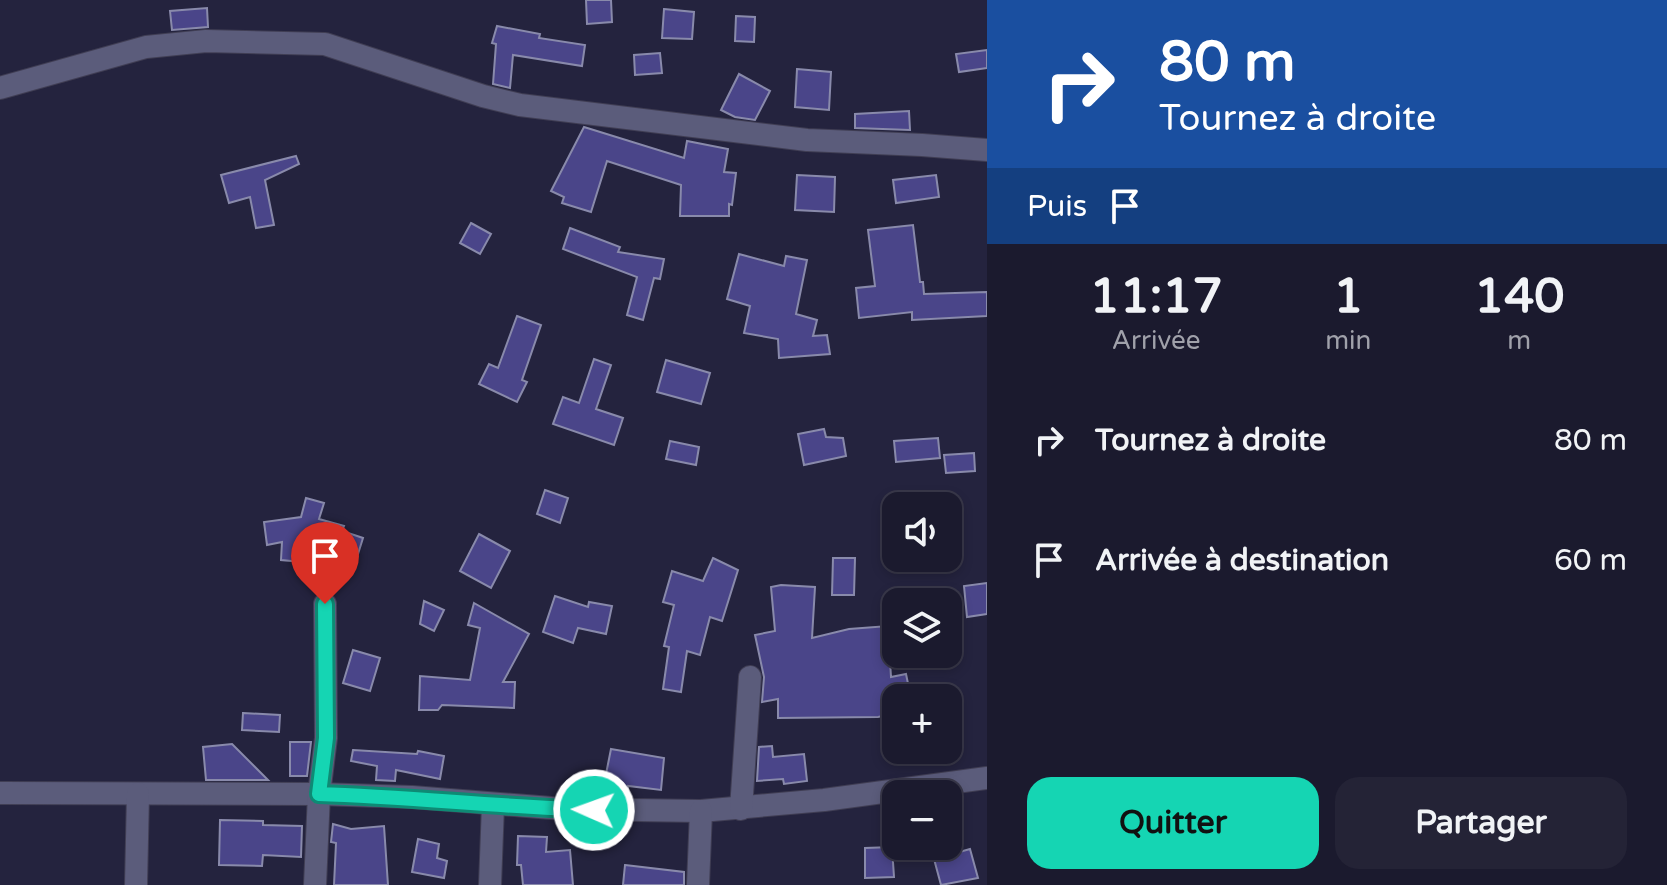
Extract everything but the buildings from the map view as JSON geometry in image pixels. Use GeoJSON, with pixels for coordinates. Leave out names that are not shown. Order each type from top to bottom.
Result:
{"type":"FeatureCollection","features":[{"type":"Feature","properties":{"kind":"street"},"geometry":{"type":"LineString","coordinates":[[0,88],[146,47],[206,41],[325,44],[483,96],[520,105],[807,140],[987,150]]}},
{"type":"Feature","properties":{"kind":"street"},"geometry":{"type":"LineString","coordinates":[[315,885],[319,794],[326,738],[325,604]]}},
{"type":"Feature","properties":{"kind":"street"},"geometry":{"type":"LineString","coordinates":[[741,809],[750,677]]}},
{"type":"Feature","properties":{"kind":"street"},"geometry":{"type":"LineString","coordinates":[[0,793],[319,794],[412,797],[493,805],[701,811],[741,809],[987,778]]}},
{"type":"Feature","properties":{"kind":"street"},"geometry":{"type":"LineString","coordinates":[[136,885],[138,794]]}},
{"type":"Feature","properties":{"kind":"street"},"geometry":{"type":"LineString","coordinates":[[490,885],[493,805]]}},
{"type":"Feature","properties":{"kind":"street"},"geometry":{"type":"LineString","coordinates":[[698,885],[701,811]]}},
{"type":"Feature","properties":{"kind":"route"},"geometry":{"type":"LineString","coordinates":[[325,604],[326,738],[319,794],[412,797],[594,810]]}}]}
